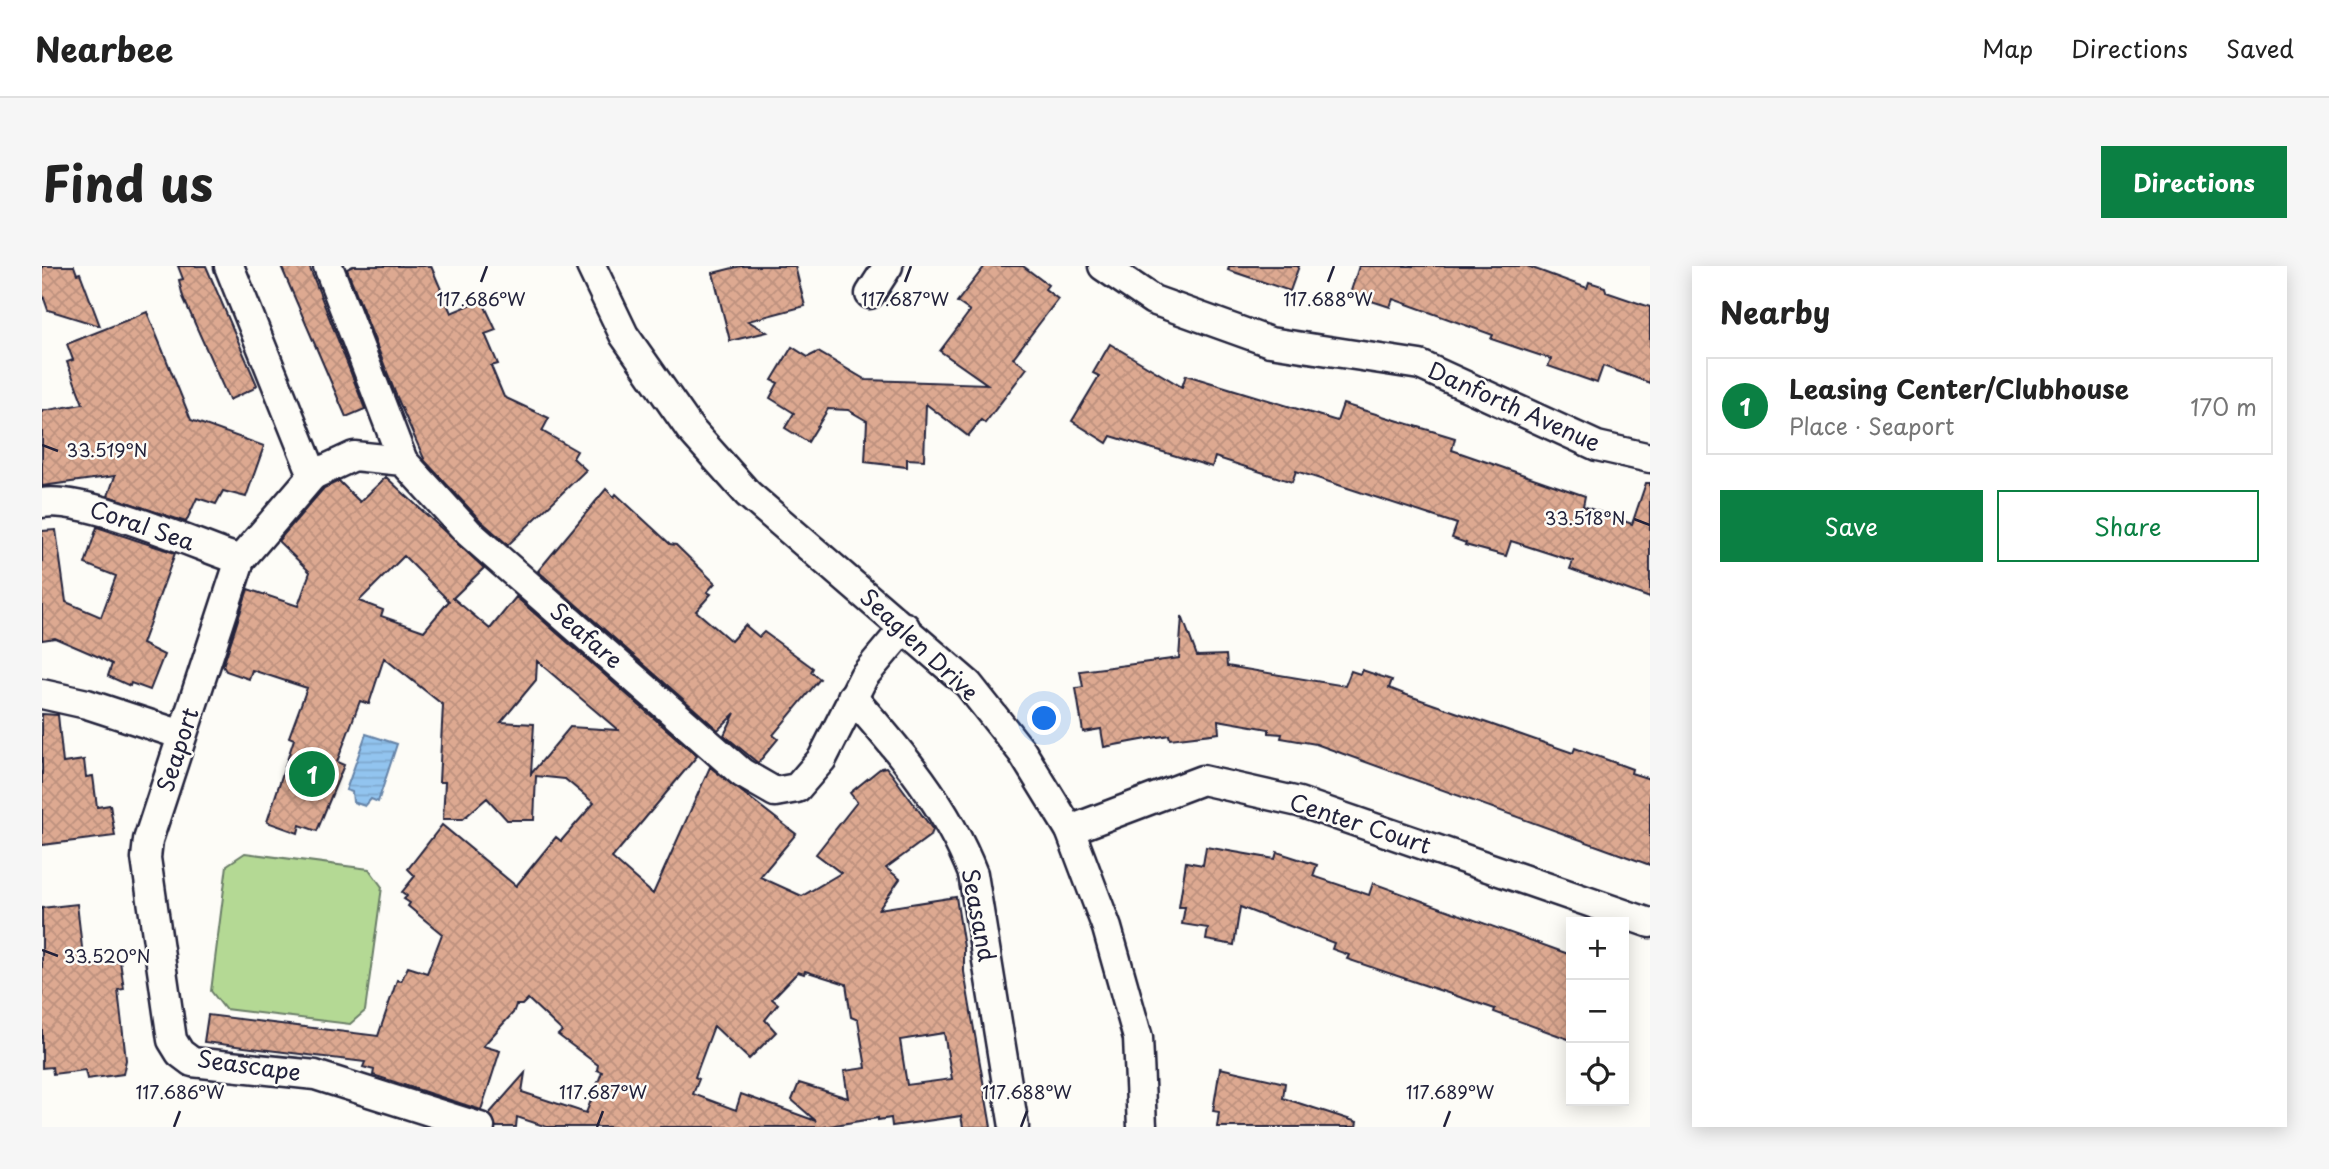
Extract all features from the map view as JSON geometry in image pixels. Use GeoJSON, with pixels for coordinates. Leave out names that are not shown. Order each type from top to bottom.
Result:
{"type":"FeatureCollection","features":[{"type":"Feature","properties":{"kind":"street"},"geometry":{"type":"LineString","coordinates":[[229,266],[313,475]]}},
{"type":"Feature","properties":{"kind":"street","name":"Seafare"},"geometry":{"type":"LineString","coordinates":[[328,266],[403,461],[469,533],[742,773],[775,792],[797,788],[822,759],[864,676],[905,627]]}},
{"type":"Feature","properties":{"kind":"street","name":"Seaglen Drive"},"geometry":{"type":"LineString","coordinates":[[591,266],[624,335],[690,429],[748,494],[968,684],[1022,752],[1070,830],[1107,928],[1138,1038],[1142,1127]]}},
{"type":"Feature","properties":{"kind":"street"},"geometry":{"type":"LineString","coordinates":[[870,294],[888,266]]}},
{"type":"Feature","properties":{"kind":"street","name":"Danforth Avenue"},"geometry":{"type":"LineString","coordinates":[[1103,266],[1153,300],[1270,342],[1420,365],[1597,446],[1650,458]]}},
{"type":"Feature","properties":{"kind":"street","name":"Seaport"},"geometry":{"type":"LineString","coordinates":[[180,1053],[172,1040],[146,858],[148,840],[240,560],[313,475],[354,456],[403,461]]}},
{"type":"Feature","properties":{"kind":"street","name":"Coral Sea"},"geometry":{"type":"LineString","coordinates":[[42,503],[58,500],[91,507],[240,560]]}},
{"type":"Feature","properties":{"kind":"street"},"geometry":{"type":"LineString","coordinates":[[42,694],[87,704],[182,736]]}},
{"type":"Feature","properties":{"kind":"street","name":"Seasand"},"geometry":{"type":"LineString","coordinates":[[852,697],[903,754],[960,840],[973,874],[1014,1127]]}},
{"type":"Feature","properties":{"kind":"street","name":"Center Court"},"geometry":{"type":"LineString","coordinates":[[1070,830],[1202,780],[1299,802],[1650,923]]}},
{"type":"Feature","properties":{"kind":"street","name":"Seascape"},"geometry":{"type":"LineString","coordinates":[[180,1053],[192,1062],[315,1075],[345,1082],[480,1127]]}},
{"type":"Feature","properties":{"kind":"green space"},"geometry":{"type":"Polygon","coordinates":[[[245,853],[369,869],[382,887],[365,1011],[350,1024],[225,1009],[211,991],[227,865],[245,853]]]}},
{"type":"Feature","properties":{"kind":"water"},"geometry":{"type":"Polygon","coordinates":[[[366,734],[397,744],[378,802],[371,799],[365,806],[353,802],[352,792],[346,790],[366,734]]]}},
{"type":"Feature","properties":{"kind":"building"},"geometry":{"type":"Polygon","coordinates":[[[42,266],[74,266],[77,274],[80,273],[100,326],[48,310],[42,293],[42,266]]]}},
{"type":"Feature","properties":{"kind":"building"},"geometry":{"type":"Polygon","coordinates":[[[178,266],[206,266],[257,385],[253,389],[229,400],[183,297],[179,280],[183,279],[178,266]]]}},
{"type":"Feature","properties":{"kind":"building"},"geometry":{"type":"Polygon","coordinates":[[[281,266],[309,266],[365,409],[346,417],[281,266]]]}},
{"type":"Feature","properties":{"kind":"building"},"geometry":{"type":"Polygon","coordinates":[[[353,266],[431,266],[451,313],[482,300],[496,330],[485,334],[498,364],[491,366],[504,397],[549,418],[542,431],[577,451],[573,458],[586,470],[508,545],[481,521],[425,461],[347,269],[353,266]]]}},
{"type":"Feature","properties":{"kind":"building"},"geometry":{"type":"Polygon","coordinates":[[[741,266],[795,266],[805,306],[748,321],[767,332],[730,341],[713,273],[741,266]]]}},
{"type":"Feature","properties":{"kind":"building"},"geometry":{"type":"Polygon","coordinates":[[[985,266],[1023,266],[1048,285],[1045,289],[1058,299],[1013,358],[1027,368],[985,423],[981,420],[968,436],[926,404],[924,460],[907,459],[907,467],[865,462],[867,421],[848,410],[828,409],[808,442],[785,428],[794,413],[770,398],[778,383],[772,380],[792,347],[808,357],[818,352],[866,380],[987,384],[940,351],[970,311],[957,302],[985,266]]]}},
{"type":"Feature","properties":{"kind":"building"},"geometry":{"type":"Polygon","coordinates":[[[1229,266],[1299,266],[1290,291],[1228,270],[1229,266]]]}},
{"type":"Feature","properties":{"kind":"building"},"geometry":{"type":"Polygon","coordinates":[[[1359,266],[1527,266],[1587,288],[1589,282],[1605,287],[1606,292],[1650,307],[1650,383],[1603,366],[1597,383],[1548,366],[1551,359],[1491,339],[1493,335],[1393,299],[1390,307],[1350,294],[1359,266]]]}},
{"type":"Feature","properties":{"kind":"building"},"geometry":{"type":"Polygon","coordinates":[[[147,312],[191,420],[264,446],[246,497],[223,491],[216,504],[197,498],[186,522],[108,496],[115,476],[42,486],[42,411],[83,404],[67,362],[73,360],[67,344],[147,312]]]}},
{"type":"Feature","properties":{"kind":"building"},"geometry":{"type":"Polygon","coordinates":[[[1110,344],[1182,387],[1186,375],[1337,421],[1343,404],[1455,438],[1452,450],[1585,496],[1583,506],[1632,524],[1646,483],[1650,483],[1650,598],[1570,569],[1573,561],[1511,541],[1506,556],[1465,545],[1466,543],[1452,538],[1457,524],[1296,471],[1292,482],[1215,457],[1212,467],[1111,436],[1107,443],[1072,421],[1099,376],[1093,373],[1110,344]]]}},
{"type":"Feature","properties":{"kind":"building"},"geometry":{"type":"Polygon","coordinates":[[[386,477],[484,568],[453,598],[490,629],[516,597],[697,756],[612,858],[653,894],[710,767],[796,834],[760,877],[802,896],[841,873],[816,854],[857,802],[850,793],[881,768],[886,767],[933,830],[931,835],[886,868],[900,879],[879,909],[956,897],[964,947],[964,972],[991,1127],[963,1127],[961,1116],[892,1126],[891,1118],[878,1118],[823,1127],[547,1127],[517,1117],[516,1127],[496,1127],[489,1114],[525,1073],[522,1092],[586,1113],[602,1072],[597,1070],[598,1065],[558,1035],[562,1031],[528,999],[522,1005],[516,1005],[513,1013],[483,1046],[500,1051],[481,1110],[373,1075],[374,1070],[363,1067],[365,1062],[204,1042],[208,1015],[378,1036],[397,980],[401,981],[408,967],[427,973],[442,934],[408,906],[410,903],[404,899],[407,896],[402,892],[415,876],[408,869],[442,825],[516,886],[556,837],[561,841],[594,803],[565,779],[536,776],[534,820],[507,820],[487,798],[463,819],[443,819],[445,782],[439,782],[443,705],[384,658],[369,704],[360,701],[337,762],[344,765],[317,831],[300,825],[298,833],[267,822],[294,739],[289,737],[307,688],[252,670],[249,679],[226,671],[223,666],[248,589],[298,606],[310,572],[278,541],[324,488],[339,481],[360,502],[386,477]],[[404,556],[359,601],[383,610],[381,616],[424,631],[449,601],[404,556]],[[537,661],[536,680],[501,722],[534,724],[531,774],[570,727],[618,730],[537,661]],[[805,971],[804,974],[798,972],[772,999],[778,1004],[765,1020],[776,1032],[749,1059],[714,1026],[695,1077],[699,1079],[693,1094],[736,1110],[741,1094],[816,1121],[792,1100],[799,1083],[848,1098],[844,1071],[866,1068],[858,1020],[851,1017],[846,984],[805,971]],[[944,1033],[900,1040],[907,1085],[952,1079],[944,1033]]]}},
{"type":"Feature","properties":{"kind":"building"},"geometry":{"type":"Polygon","coordinates":[[[606,489],[614,497],[616,494],[670,544],[676,545],[715,583],[707,592],[711,594],[696,611],[731,641],[745,625],[759,637],[764,632],[813,668],[811,672],[820,679],[773,735],[778,739],[758,763],[724,735],[735,713],[718,730],[538,571],[606,489]]]}},
{"type":"Feature","properties":{"kind":"building"},"geometry":{"type":"Polygon","coordinates":[[[97,527],[175,553],[142,644],[164,655],[150,690],[131,683],[130,686],[108,676],[112,664],[99,657],[55,638],[42,640],[42,531],[56,530],[66,602],[101,617],[116,576],[85,564],[97,527]]]}},
{"type":"Feature","properties":{"kind":"building"},"geometry":{"type":"Polygon","coordinates":[[[1182,616],[1197,656],[1226,655],[1227,666],[1345,686],[1351,671],[1360,674],[1362,670],[1392,680],[1389,688],[1404,694],[1573,753],[1575,748],[1632,769],[1631,773],[1650,779],[1650,865],[1316,744],[1281,738],[1282,734],[1269,733],[1269,729],[1218,720],[1219,733],[1170,739],[1169,735],[1104,747],[1101,729],[1083,732],[1076,688],[1083,687],[1080,671],[1179,658],[1182,616]]]}},
{"type":"Feature","properties":{"kind":"building"},"geometry":{"type":"Polygon","coordinates":[[[42,714],[58,715],[63,763],[84,760],[86,777],[93,776],[97,807],[110,805],[115,836],[42,845],[42,714]]]}},
{"type":"Feature","properties":{"kind":"building"},"geometry":{"type":"Polygon","coordinates":[[[1206,847],[1275,859],[1277,852],[1317,865],[1313,876],[1369,895],[1373,883],[1566,953],[1566,1038],[1494,1012],[1495,1009],[1347,959],[1349,955],[1332,949],[1334,943],[1240,907],[1234,945],[1206,940],[1208,928],[1182,924],[1185,907],[1179,907],[1186,862],[1203,865],[1206,847]]]}},
{"type":"Feature","properties":{"kind":"building"},"geometry":{"type":"Polygon","coordinates":[[[77,904],[84,965],[120,961],[124,989],[118,990],[126,1060],[123,1074],[87,1079],[85,1070],[53,1074],[52,1067],[42,1068],[42,908],[77,904]]]}},
{"type":"Feature","properties":{"kind":"building"},"geometry":{"type":"Polygon","coordinates":[[[1220,1068],[1285,1083],[1283,1098],[1357,1122],[1356,1127],[1217,1127],[1219,1112],[1213,1111],[1220,1068]]]}},
{"type":"Feature","properties":{"kind":"place","name":"Leasing Center/Clubhouse"},"geometry":{"type":"Point","coordinates":[312,774]}}]}
